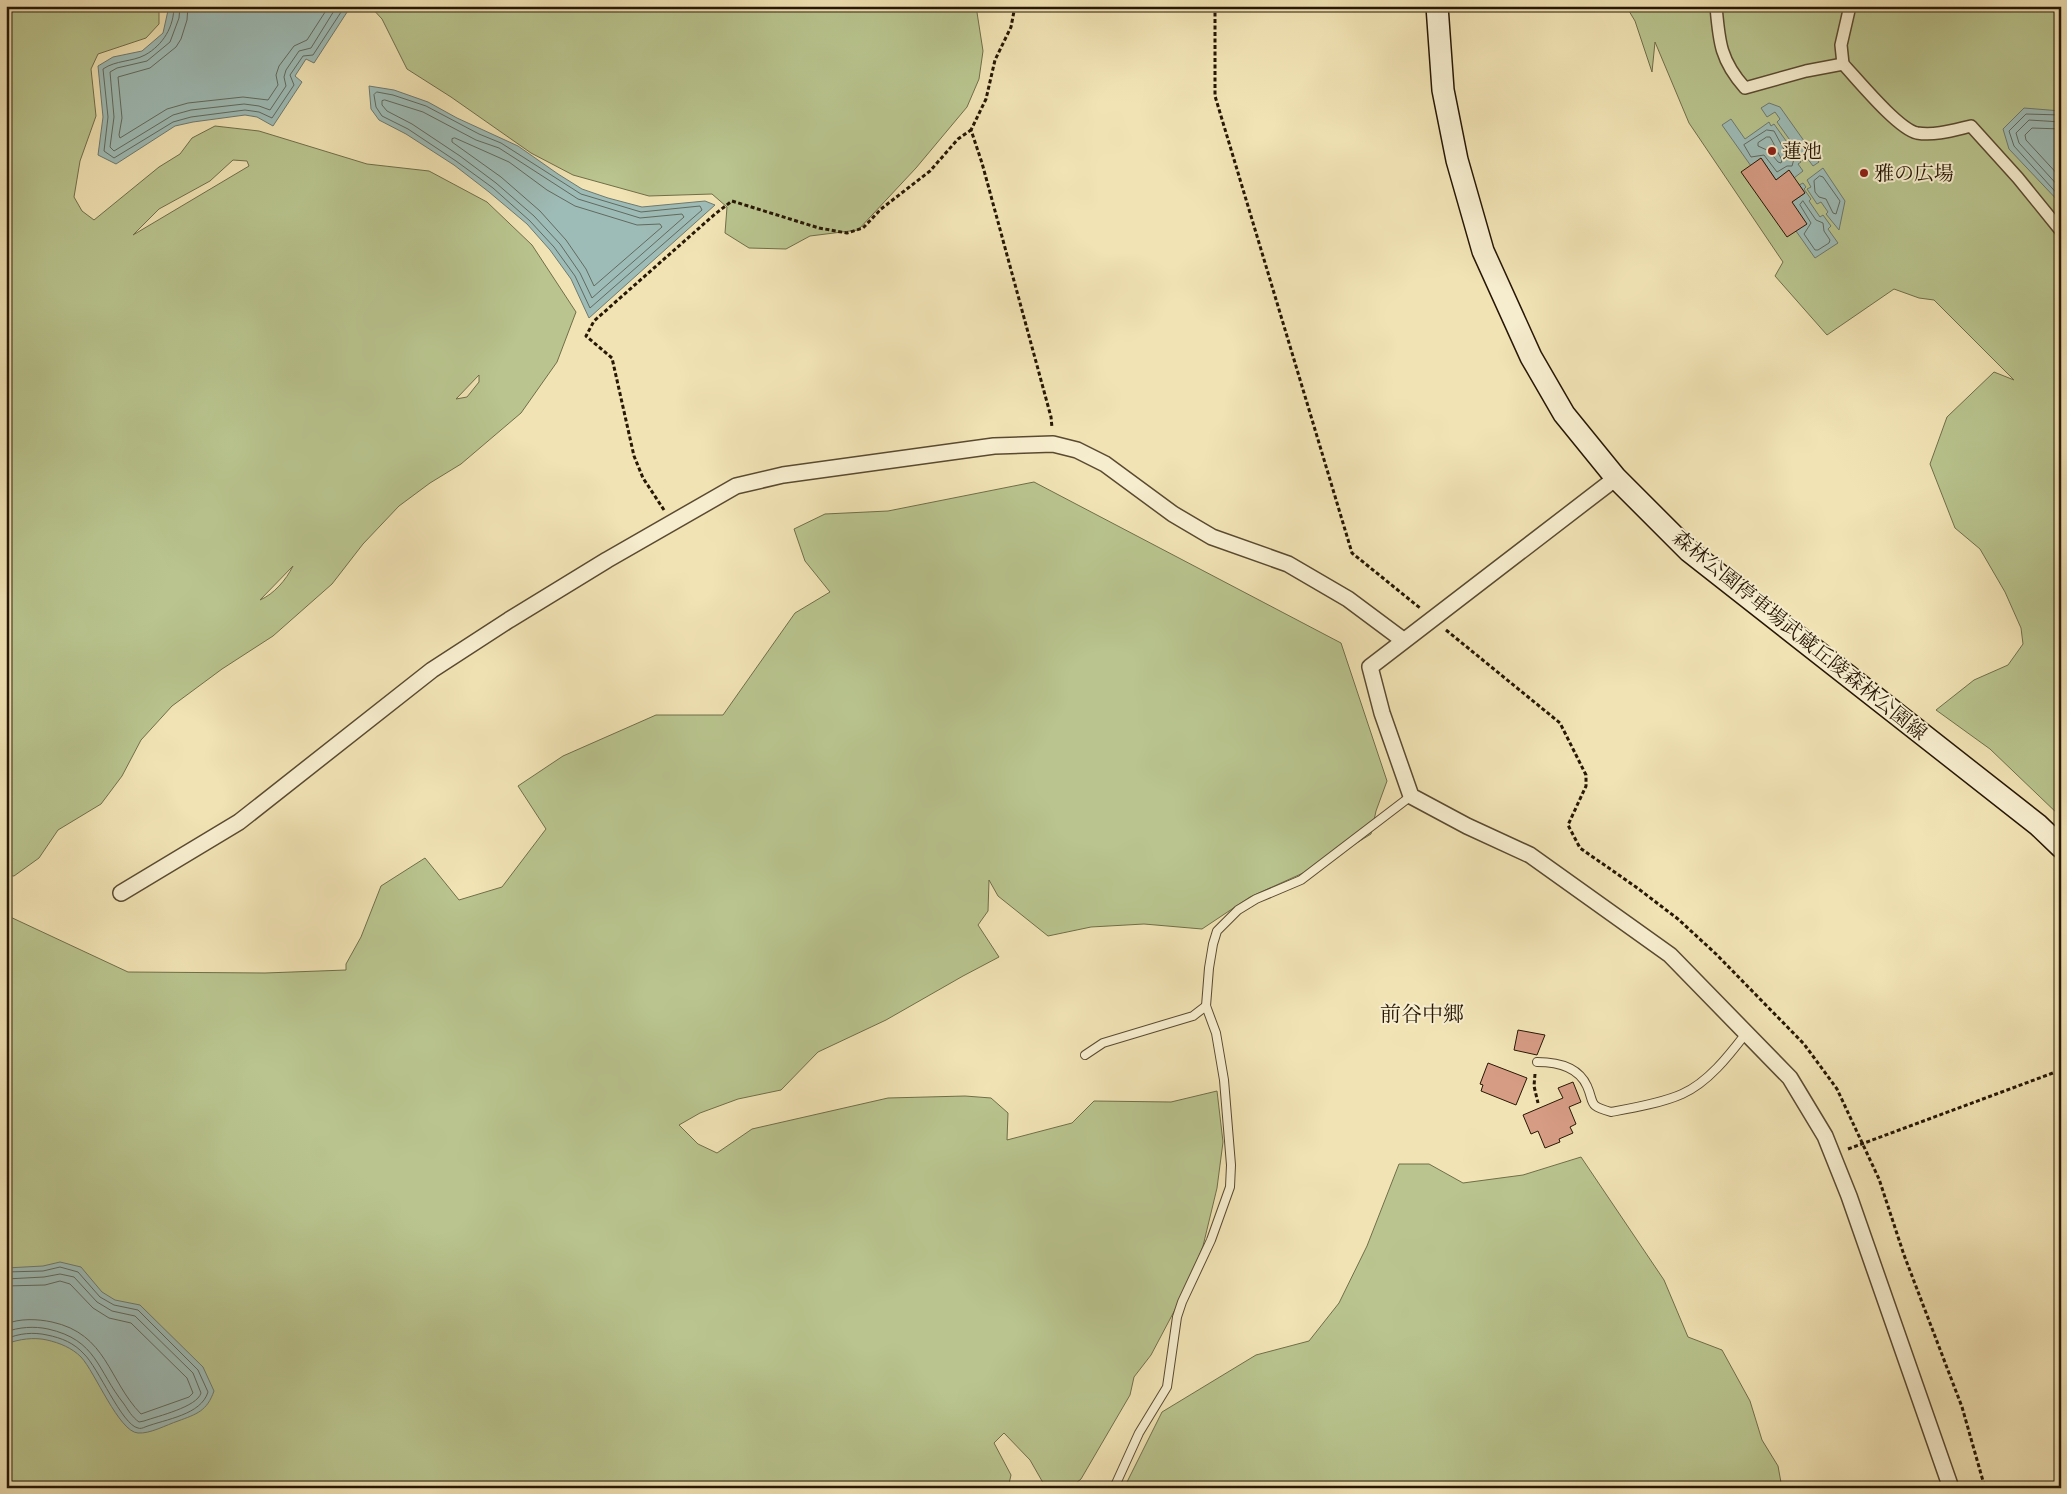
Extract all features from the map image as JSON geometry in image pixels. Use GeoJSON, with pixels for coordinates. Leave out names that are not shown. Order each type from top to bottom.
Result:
{"type":"FeatureCollection","features":[{"type":"Feature","properties":{"kind":"main road","name":"森林公園停車場武蔵丘陵森林公園線"},"geometry":{"type":"LineString","coordinates":[[1437,6],[1443,90],[1457,160],[1483,252],[1530,357],[1564,414],[1616,478],[1689,551],[2038,825],[2061,847]]}},
{"type":"Feature","properties":{"kind":"street"},"geometry":{"type":"LineString","coordinates":[[1716,6],[1718,35],[1725,61],[1745,88],[1806,71],[1843,64]]}},
{"type":"Feature","properties":{"kind":"street"},"geometry":{"type":"LineString","coordinates":[[1850,6],[1841,45],[1843,64],[1900,124],[1916,133],[1935,134],[1972,126],[2061,231]]}},
{"type":"Feature","properties":{"kind":"street"},"geometry":{"type":"LineString","coordinates":[[121,893],[239,822],[432,670],[509,620],[672,522],[736,486],[783,475],[994,446],[1053,444],[1077,450],[1105,464],[1173,514],[1212,537],[1288,564],[1348,599],[1403,640]]}},
{"type":"Feature","properties":{"kind":"street"},"geometry":{"type":"LineString","coordinates":[[1616,478],[1370,667],[1379,706],[1411,796],[1537,861],[1670,955],[1790,1078],[1825,1136],[1833,1155],[1951,1488]]}},
{"type":"Feature","properties":{"kind":"lane"},"geometry":{"type":"LineString","coordinates":[[1114,1488],[1139,1433],[1167,1387],[1177,1317],[1211,1240],[1230,1186],[1231,1165],[1224,1080],[1216,1033],[1206,1006],[1212,944],[1217,931],[1238,910],[1256,899],[1301,880],[1411,796]]}},
{"type":"Feature","properties":{"kind":"lane"},"geometry":{"type":"LineString","coordinates":[[1085,1055],[1103,1043],[1193,1016],[1206,1006]]}},
{"type":"Feature","properties":{"kind":"lane"},"geometry":{"type":"LineString","coordinates":[[1537,1062],[1556,1064],[1577,1072],[1587,1086],[1591,1102],[1599,1109],[1610,1112],[1683,1094],[1712,1072],[1730,1054],[1747,1032]]}},
{"type":"Feature","properties":{"kind":"path"},"geometry":{"type":"LineString","coordinates":[[672,522],[643,478],[634,456],[612,358],[586,336],[594,321],[714,214],[732,201],[819,228],[847,233],[862,228],[881,209],[930,171],[958,139],[971,130],[986,99],[995,60],[1011,27],[1015,6]]}},
{"type":"Feature","properties":{"kind":"path"},"geometry":{"type":"LineString","coordinates":[[1215,6],[1214,96],[1352,553],[1560,723],[1586,775],[1586,786],[1568,825],[1580,848],[1678,919],[1716,954],[1804,1044],[1838,1089],[1879,1179],[1904,1255],[1962,1407],[1985,1488]]}},
{"type":"Feature","properties":{"kind":"path"},"geometry":{"type":"LineString","coordinates":[[971,130],[982,163],[1051,417],[1053,444]]}},
{"type":"Feature","properties":{"kind":"path"},"geometry":{"type":"LineString","coordinates":[[1537,1062],[1534,1086],[1538,1103]]}},
{"type":"Feature","properties":{"kind":"path"},"geometry":{"type":"LineString","coordinates":[[1833,1155],[2061,1070]]}},
{"type":"Feature","properties":{"kind":"green space"},"geometry":{"type":"Polygon","coordinates":[[[6,6],[159,6],[159,24],[146,38],[98,54],[91,69],[96,116],[80,161],[74,197],[82,211],[94,220],[159,167],[180,154],[192,138],[215,126],[259,131],[367,164],[429,171],[487,202],[532,245],[576,312],[557,362],[521,413],[461,464],[430,483],[399,506],[363,544],[332,584],[273,636],[222,669],[172,706],[141,740],[122,776],[101,804],[58,830],[39,858],[14,876],[6,875],[6,6]],[[233,160],[210,181],[159,209],[133,235],[249,166],[247,161],[233,160]],[[479,375],[456,399],[467,397],[479,382],[479,375]],[[293,566],[260,600],[279,586],[293,566]]]}},
{"type":"Feature","properties":{"kind":"green space"},"geometry":{"type":"Polygon","coordinates":[[[370,6],[976,6],[983,51],[979,79],[967,107],[916,168],[858,230],[810,236],[786,249],[749,248],[725,233],[727,207],[712,194],[649,196],[573,175],[531,153],[407,69],[382,19],[370,6]]]}},
{"type":"Feature","properties":{"kind":"green space"},"geometry":{"type":"Polygon","coordinates":[[[1626,6],[2061,6],[2061,817],[1990,749],[1936,710],[1974,680],[2008,665],[2023,644],[2021,628],[2005,592],[1980,549],[1955,528],[1930,464],[1947,417],[1994,372],[2014,380],[1934,300],[1919,298],[1894,289],[1827,335],[1775,276],[1783,262],[1689,123],[1655,42],[1652,72],[1635,21],[1626,6]]]}},
{"type":"Feature","properties":{"kind":"green space"},"geometry":{"type":"Polygon","coordinates":[[[1034,482],[1341,643],[1387,781],[1376,811],[1371,834],[1323,864],[1250,897],[1202,929],[1144,924],[1091,927],[1048,936],[998,896],[989,880],[988,911],[978,925],[999,957],[886,1020],[818,1052],[781,1090],[738,1099],[700,1113],[679,1125],[698,1144],[717,1153],[752,1129],[888,1098],[965,1096],[991,1098],[1008,1113],[1007,1140],[1072,1123],[1094,1101],[1171,1102],[1217,1091],[1223,1142],[1217,1188],[1203,1246],[1188,1285],[1151,1355],[1134,1377],[1130,1395],[1081,1479],[1070,1488],[1046,1488],[1030,1460],[1004,1433],[994,1443],[1011,1475],[1008,1488],[6,1488],[6,915],[128,972],[265,973],[346,970],[346,964],[361,937],[381,886],[425,858],[459,900],[502,887],[546,829],[518,786],[563,756],[656,715],[723,715],[795,613],[830,592],[805,561],[794,529],[825,514],[888,511],[1034,482]]]}},
{"type":"Feature","properties":{"kind":"green space"},"geometry":{"type":"Polygon","coordinates":[[[1581,1157],[1664,1280],[1688,1337],[1722,1350],[1750,1401],[1762,1440],[1778,1466],[1782,1488],[1124,1488],[1162,1412],[1256,1355],[1309,1341],[1339,1303],[1367,1246],[1399,1164],[1429,1164],[1463,1183],[1523,1175],[1581,1157]]]}},
{"type":"Feature","properties":{"kind":"water"},"geometry":{"type":"Polygon","coordinates":[[[169,6],[351,6],[314,63],[306,59],[295,76],[302,82],[273,126],[257,117],[245,115],[175,126],[116,164],[98,155],[103,117],[98,66],[113,57],[142,51],[163,33],[169,6]]]}},
{"type":"Feature","properties":{"kind":"water"},"geometry":{"type":"Polygon","coordinates":[[[369,86],[394,90],[428,102],[457,118],[518,146],[582,189],[608,198],[642,207],[705,201],[715,205],[589,318],[571,279],[550,250],[527,224],[454,165],[406,134],[379,120],[371,109],[369,86]]]}},
{"type":"Feature","properties":{"kind":"water"},"geometry":{"type":"Polygon","coordinates":[[[1769,103],[1780,107],[1819,162],[1813,166],[1807,158],[1803,161],[1796,151],[1799,148],[1795,141],[1792,143],[1777,122],[1780,119],[1775,112],[1767,117],[1761,108],[1769,103]]]}},
{"type":"Feature","properties":{"kind":"water"},"geometry":{"type":"Polygon","coordinates":[[[2024,108],[2061,111],[2061,204],[2009,149],[2003,129],[2024,108]]]}},
{"type":"Feature","properties":{"kind":"water"},"geometry":{"type":"Polygon","coordinates":[[[1731,119],[1745,139],[1769,122],[1771,126],[1774,124],[1789,145],[1787,146],[1791,153],[1794,152],[1801,162],[1798,164],[1803,171],[1794,178],[1789,171],[1776,180],[1761,158],[1751,166],[1722,125],[1731,119]]]}},
{"type":"Feature","properties":{"kind":"water"},"geometry":{"type":"Polygon","coordinates":[[[1823,168],[1845,201],[1839,230],[1826,214],[1828,212],[1821,202],[1817,204],[1807,189],[1811,187],[1807,180],[1823,168]]]}},
{"type":"Feature","properties":{"kind":"water"},"geometry":{"type":"Polygon","coordinates":[[[1803,183],[1806,187],[1804,189],[1811,199],[1809,201],[1820,217],[1823,215],[1831,226],[1828,229],[1838,243],[1815,258],[1796,231],[1792,202],[1805,193],[1799,185],[1803,183]]]}},
{"type":"Feature","properties":{"kind":"water"},"geometry":{"type":"Polygon","coordinates":[[[60,1262],[81,1267],[102,1292],[115,1300],[140,1305],[203,1367],[214,1391],[205,1407],[191,1416],[158,1429],[138,1433],[123,1423],[87,1365],[74,1351],[61,1344],[42,1339],[26,1339],[6,1344],[6,1268],[43,1266],[60,1262]]]}},
{"type":"Feature","properties":{"kind":"building"},"geometry":{"type":"Polygon","coordinates":[[[1761,158],[1776,180],[1789,170],[1805,193],[1792,202],[1807,224],[1787,237],[1741,172],[1761,158]]]}},
{"type":"Feature","properties":{"kind":"building"},"geometry":{"type":"Polygon","coordinates":[[[1518,1030],[1545,1035],[1537,1055],[1514,1050],[1518,1030]]]}},
{"type":"Feature","properties":{"kind":"building"},"geometry":{"type":"Polygon","coordinates":[[[1488,1063],[1527,1078],[1516,1105],[1481,1091],[1483,1085],[1480,1084],[1488,1063]]]}},
{"type":"Feature","properties":{"kind":"building"},"geometry":{"type":"Polygon","coordinates":[[[1573,1082],[1581,1102],[1569,1107],[1576,1124],[1570,1127],[1573,1133],[1559,1139],[1560,1142],[1545,1148],[1538,1131],[1531,1134],[1523,1115],[1563,1098],[1558,1088],[1573,1082]]]}},
{"type":"Feature","properties":{"kind":"place","name":"蓮池"},"geometry":{"type":"Point","coordinates":[1772,151]}},
{"type":"Feature","properties":{"kind":"place","name":"雅の広場"},"geometry":{"type":"Point","coordinates":[1864,173]}},
{"type":"Feature","properties":{"kind":"district","name":"前谷中郷"},"geometry":{"type":"Point","coordinates":[1422,1014]}}]}
